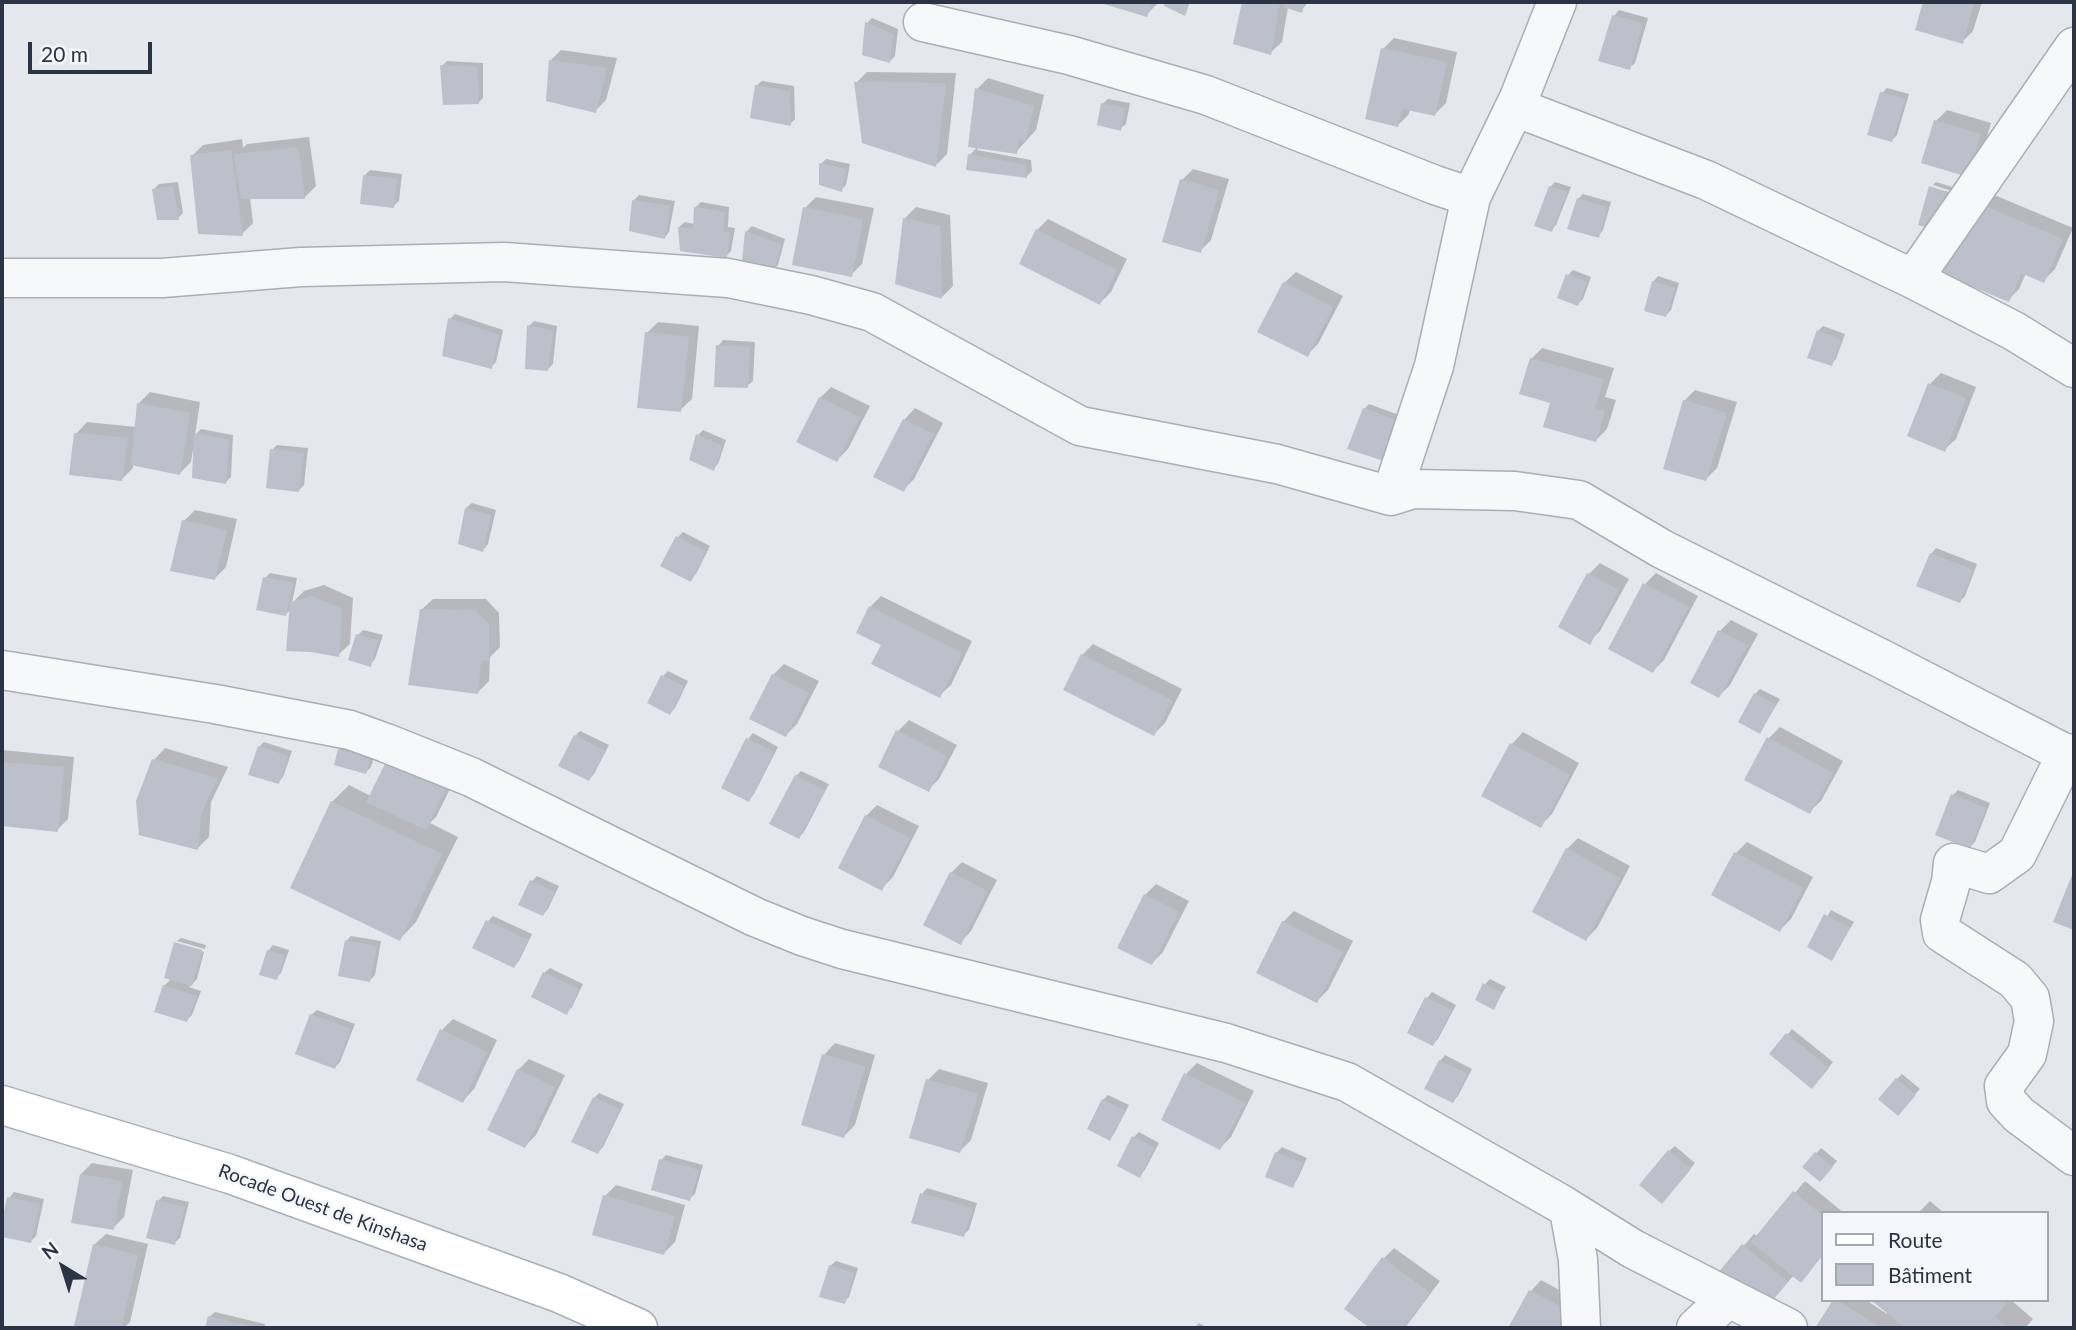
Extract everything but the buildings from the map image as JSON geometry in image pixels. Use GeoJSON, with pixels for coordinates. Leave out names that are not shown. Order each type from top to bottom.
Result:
{"type":"FeatureCollection","features":[{"type":"Feature","properties":{"kind":"main road","name":"Rocade Ouest de Kinshasa"},"geometry":{"type":"LineString","coordinates":[[2,1105],[230,1174],[559,1293],[638,1328]]}},
{"type":"Feature","properties":{"kind":"street"},"geometry":{"type":"LineString","coordinates":[[1391,496],[1434,366],[1471,197],[1515,107],[1556,2]]}},
{"type":"Feature","properties":{"kind":"street"},"geometry":{"type":"LineString","coordinates":[[923,22],[1069,55],[1206,95],[1471,197]]}},
{"type":"Feature","properties":{"kind":"street"},"geometry":{"type":"LineString","coordinates":[[1913,279],[2074,47]]}},
{"type":"Feature","properties":{"kind":"street"},"geometry":{"type":"LineString","coordinates":[[1515,107],[1706,180],[1913,279],[2014,331],[2074,368]]}},
{"type":"Feature","properties":{"kind":"street"},"geometry":{"type":"LineString","coordinates":[[2,278],[162,278],[301,267],[504,262],[728,278],[811,295],[872,312],[1080,426],[1277,464],[1391,496],[1413,489],[1515,491],[1579,500],[1661,549],[2071,756],[2017,854],[1989,874],[1952,863],[1951,882],[1940,920],[1942,933],[2015,980],[2030,998],[2034,1021],[2027,1054],[2004,1086],[2006,1101],[2074,1156]]}},
{"type":"Feature","properties":{"kind":"street"},"geometry":{"type":"LineString","coordinates":[[2,670],[350,730],[471,778],[755,917],[802,936],[842,949],[1226,1043],[1346,1082],[1569,1210],[1633,1250],[1788,1328]]}},
{"type":"Feature","properties":{"kind":"street"},"geometry":{"type":"LineString","coordinates":[[1569,1210],[1578,1260],[1581,1328]]}},
{"type":"Feature","properties":{"kind":"street"},"geometry":{"type":"LineString","coordinates":[[1696,1328],[1727,1299]]}}]}
